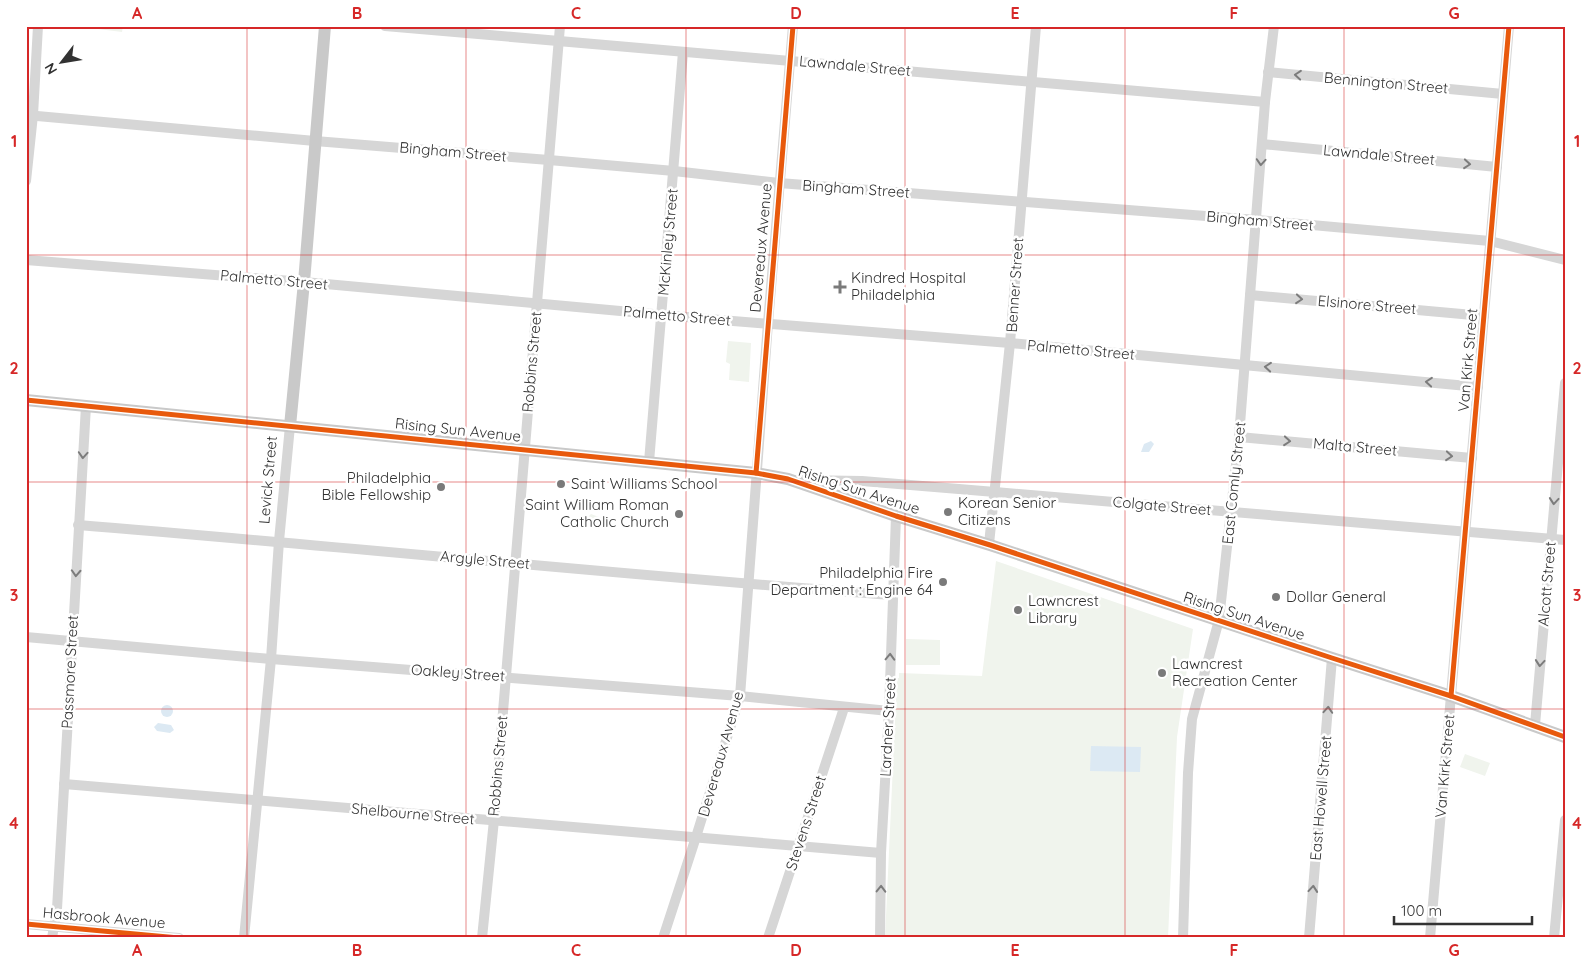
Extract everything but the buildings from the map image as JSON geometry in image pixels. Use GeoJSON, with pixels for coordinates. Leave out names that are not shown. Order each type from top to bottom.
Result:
{"type":"FeatureCollection","features":[{"type":"Feature","properties":{"kind":"main road","name":"Levick Street"},"geometry":{"type":"LineString","coordinates":[[290,426],[325,26]]}},
{"type":"Feature","properties":{"kind":"main road","name":"Rising Sun Avenue"},"geometry":{"type":"LineString","coordinates":[[26,400],[756,473],[788,480],[1451,696],[1565,737]]}},
{"type":"Feature","properties":{"kind":"street"},"geometry":{"type":"LineString","coordinates":[[26,181],[38,26]]}},
{"type":"Feature","properties":{"kind":"street","name":"Lawndale Street"},"geometry":{"type":"LineString","coordinates":[[385,26],[1265,102]]}},
{"type":"Feature","properties":{"kind":"street","name":"Robbins Street"},"geometry":{"type":"LineString","coordinates":[[482,938],[494,820],[560,26]]}},
{"type":"Feature","properties":{"kind":"street","name":"Devereaux Avenue"},"geometry":{"type":"LineString","coordinates":[[662,938],[740,696],[756,473],[793,26]]}},
{"type":"Feature","properties":{"kind":"street","name":"Benner Street"},"geometry":{"type":"LineString","coordinates":[[989,544],[1010,343],[1036,26]]}},
{"type":"Feature","properties":{"kind":"street","name":"East Comly Street"},"geometry":{"type":"LineString","coordinates":[[1183,938],[1188,773],[1192,719],[1219,620],[1232,512],[1265,102],[1274,26]]}},
{"type":"Feature","properties":{"kind":"street","name":"Van Kirk Street"},"geometry":{"type":"LineString","coordinates":[[1430,938],[1509,26]]}},
{"type":"Feature","properties":{"kind":"street","name":"McKinley Street"},"geometry":{"type":"LineString","coordinates":[[649,462],[683,52]]}},
{"type":"Feature","properties":{"kind":"street","name":"Bennington Street"},"geometry":{"type":"LineString","coordinates":[[1268,72],[1503,94]]}},
{"type":"Feature","properties":{"kind":"street","name":"Bingham Street"},"geometry":{"type":"LineString","coordinates":[[30,115],[674,171],[779,183],[1257,220],[1490,241],[1565,260]]}},
{"type":"Feature","properties":{"kind":"street","name":"Lawndale Street"},"geometry":{"type":"LineString","coordinates":[[1262,144],[1497,167]]}},
{"type":"Feature","properties":{"kind":"street","name":"Palmetto Street"},"geometry":{"type":"LineString","coordinates":[[26,260],[1010,343],[1478,387]]}},
{"type":"Feature","properties":{"kind":"street","name":"Elsinore Street"},"geometry":{"type":"LineString","coordinates":[[1250,295],[1484,316]]}},
{"type":"Feature","properties":{"kind":"street","name":"Alcott Street"},"geometry":{"type":"LineString","coordinates":[[1535,725],[1565,383]]}},
{"type":"Feature","properties":{"kind":"street","name":"Passmore Street"},"geometry":{"type":"LineString","coordinates":[[52,938],[57,909],[86,406]]}},
{"type":"Feature","properties":{"kind":"street","name":"Levick Street"},"geometry":{"type":"LineString","coordinates":[[244,938],[272,659],[279,541],[290,426]]}},
{"type":"Feature","properties":{"kind":"street","name":"Malta Street"},"geometry":{"type":"LineString","coordinates":[[1239,437],[1472,458]]}},
{"type":"Feature","properties":{"kind":"street","name":"Colgate Street"},"geometry":{"type":"LineString","coordinates":[[788,480],[862,482],[995,492],[1565,540]]}},
{"type":"Feature","properties":{"kind":"street","name":"Lardner Street"},"geometry":{"type":"LineString","coordinates":[[880,938],[881,853],[889,711],[896,516]]}},
{"type":"Feature","properties":{"kind":"street","name":"Argyle Street"},"geometry":{"type":"LineString","coordinates":[[78,525],[892,595]]}},
{"type":"Feature","properties":{"kind":"street","name":"Oakley Street"},"geometry":{"type":"LineString","coordinates":[[26,636],[72,642],[272,659],[740,696],[844,708],[889,711]]}},
{"type":"Feature","properties":{"kind":"street","name":"East Howell Street"},"geometry":{"type":"LineString","coordinates":[[1309,938],[1332,658]]}},
{"type":"Feature","properties":{"kind":"street","name":"Stevens Street"},"geometry":{"type":"LineString","coordinates":[[768,938],[844,708]]}},
{"type":"Feature","properties":{"kind":"street","name":"Shelbourne Street"},"geometry":{"type":"LineString","coordinates":[[64,784],[258,802],[881,853]]}},
{"type":"Feature","properties":{"kind":"street"},"geometry":{"type":"LineString","coordinates":[[1554,938],[1565,820]]}},
{"type":"Feature","properties":{"kind":"street","name":"Hasbrook Avenue"},"geometry":{"type":"LineString","coordinates":[[26,924],[179,938]]}},
{"type":"Feature","properties":{"kind":"shaded area"},"geometry":{"type":"Polygon","coordinates":[[[90,26],[123,26],[122,32],[90,28],[90,26]]]}},
{"type":"Feature","properties":{"kind":"shaded area"},"geometry":{"type":"Polygon","coordinates":[[[728,341],[751,343],[749,382],[729,380],[730,364],[726,362],[728,341]]]}},
{"type":"Feature","properties":{"kind":"shaded area"},"geometry":{"type":"Polygon","coordinates":[[[1151,441],[1154,444],[1149,452],[1141,452],[1144,444],[1151,441]]]}},
{"type":"Feature","properties":{"kind":"shaded area"},"geometry":{"type":"Polygon","coordinates":[[[591,514],[604,519],[597,527],[589,526],[582,522],[582,519],[587,518],[591,514]]]}},
{"type":"Feature","properties":{"kind":"shaded area"},"geometry":{"type":"Polygon","coordinates":[[[996,561],[1193,629],[1177,737],[1168,938],[885,938],[897,678],[899,678],[899,673],[982,676],[996,561]]]}},
{"type":"Feature","properties":{"kind":"shaded area"},"geometry":{"type":"Polygon","coordinates":[[[906,639],[940,640],[940,665],[906,665],[906,639]]]}},
{"type":"Feature","properties":{"kind":"shaded area"},"geometry":{"type":"Polygon","coordinates":[[[165,705],[169,705],[173,711],[169,717],[165,717],[161,713],[161,709],[165,705]]]}},
{"type":"Feature","properties":{"kind":"shaded area"},"geometry":{"type":"Polygon","coordinates":[[[158,723],[171,725],[174,730],[170,733],[157,731],[154,727],[158,723]]]}},
{"type":"Feature","properties":{"kind":"shaded area"},"geometry":{"type":"Polygon","coordinates":[[[1091,746],[1141,747],[1140,772],[1090,771],[1091,746]]]}},
{"type":"Feature","properties":{"kind":"shaded area"},"geometry":{"type":"Polygon","coordinates":[[[1465,754],[1490,763],[1485,776],[1460,767],[1465,754]]]}},
{"type":"Feature","properties":{"kind":"cycle path"},"geometry":{"type":"LineString","coordinates":[[756,473],[793,26]]}},
{"type":"Feature","properties":{"kind":"cycle path"},"geometry":{"type":"LineString","coordinates":[[1451,696],[1509,26]]}},
{"type":"Feature","properties":{"kind":"cycle path"},"geometry":{"type":"LineString","coordinates":[[26,400],[756,473],[788,479],[896,516],[1451,696],[1565,737]]}},
{"type":"Feature","properties":{"kind":"cycle path"},"geometry":{"type":"LineString","coordinates":[[26,924],[179,938]]}},
{"type":"Feature","properties":{"kind":"place","name":"Kindred Hospital Philadelphia"},"geometry":{"type":"Point","coordinates":[840,287]}},
{"type":"Feature","properties":{"kind":"place","name":"Saint Williams School"},"geometry":{"type":"Point","coordinates":[561,484]}},
{"type":"Feature","properties":{"kind":"place","name":"Philadelphia Bible Fellowship"},"geometry":{"type":"Point","coordinates":[441,487]}},
{"type":"Feature","properties":{"kind":"place","name":"Korean Senior Citizens"},"geometry":{"type":"Point","coordinates":[948,512]}},
{"type":"Feature","properties":{"kind":"place","name":"Saint William Roman Catholic Church"},"geometry":{"type":"Point","coordinates":[679,514]}},
{"type":"Feature","properties":{"kind":"place","name":"Philadelphia Fire Department : Engine 64"},"geometry":{"type":"Point","coordinates":[943,582]}},
{"type":"Feature","properties":{"kind":"place","name":"Dollar General"},"geometry":{"type":"Point","coordinates":[1276,597]}},
{"type":"Feature","properties":{"kind":"place","name":"Lawncrest Library"},"geometry":{"type":"Point","coordinates":[1018,610]}},
{"type":"Feature","properties":{"kind":"place","name":"Lawncrest Recreation Center"},"geometry":{"type":"Point","coordinates":[1162,673]}}]}
